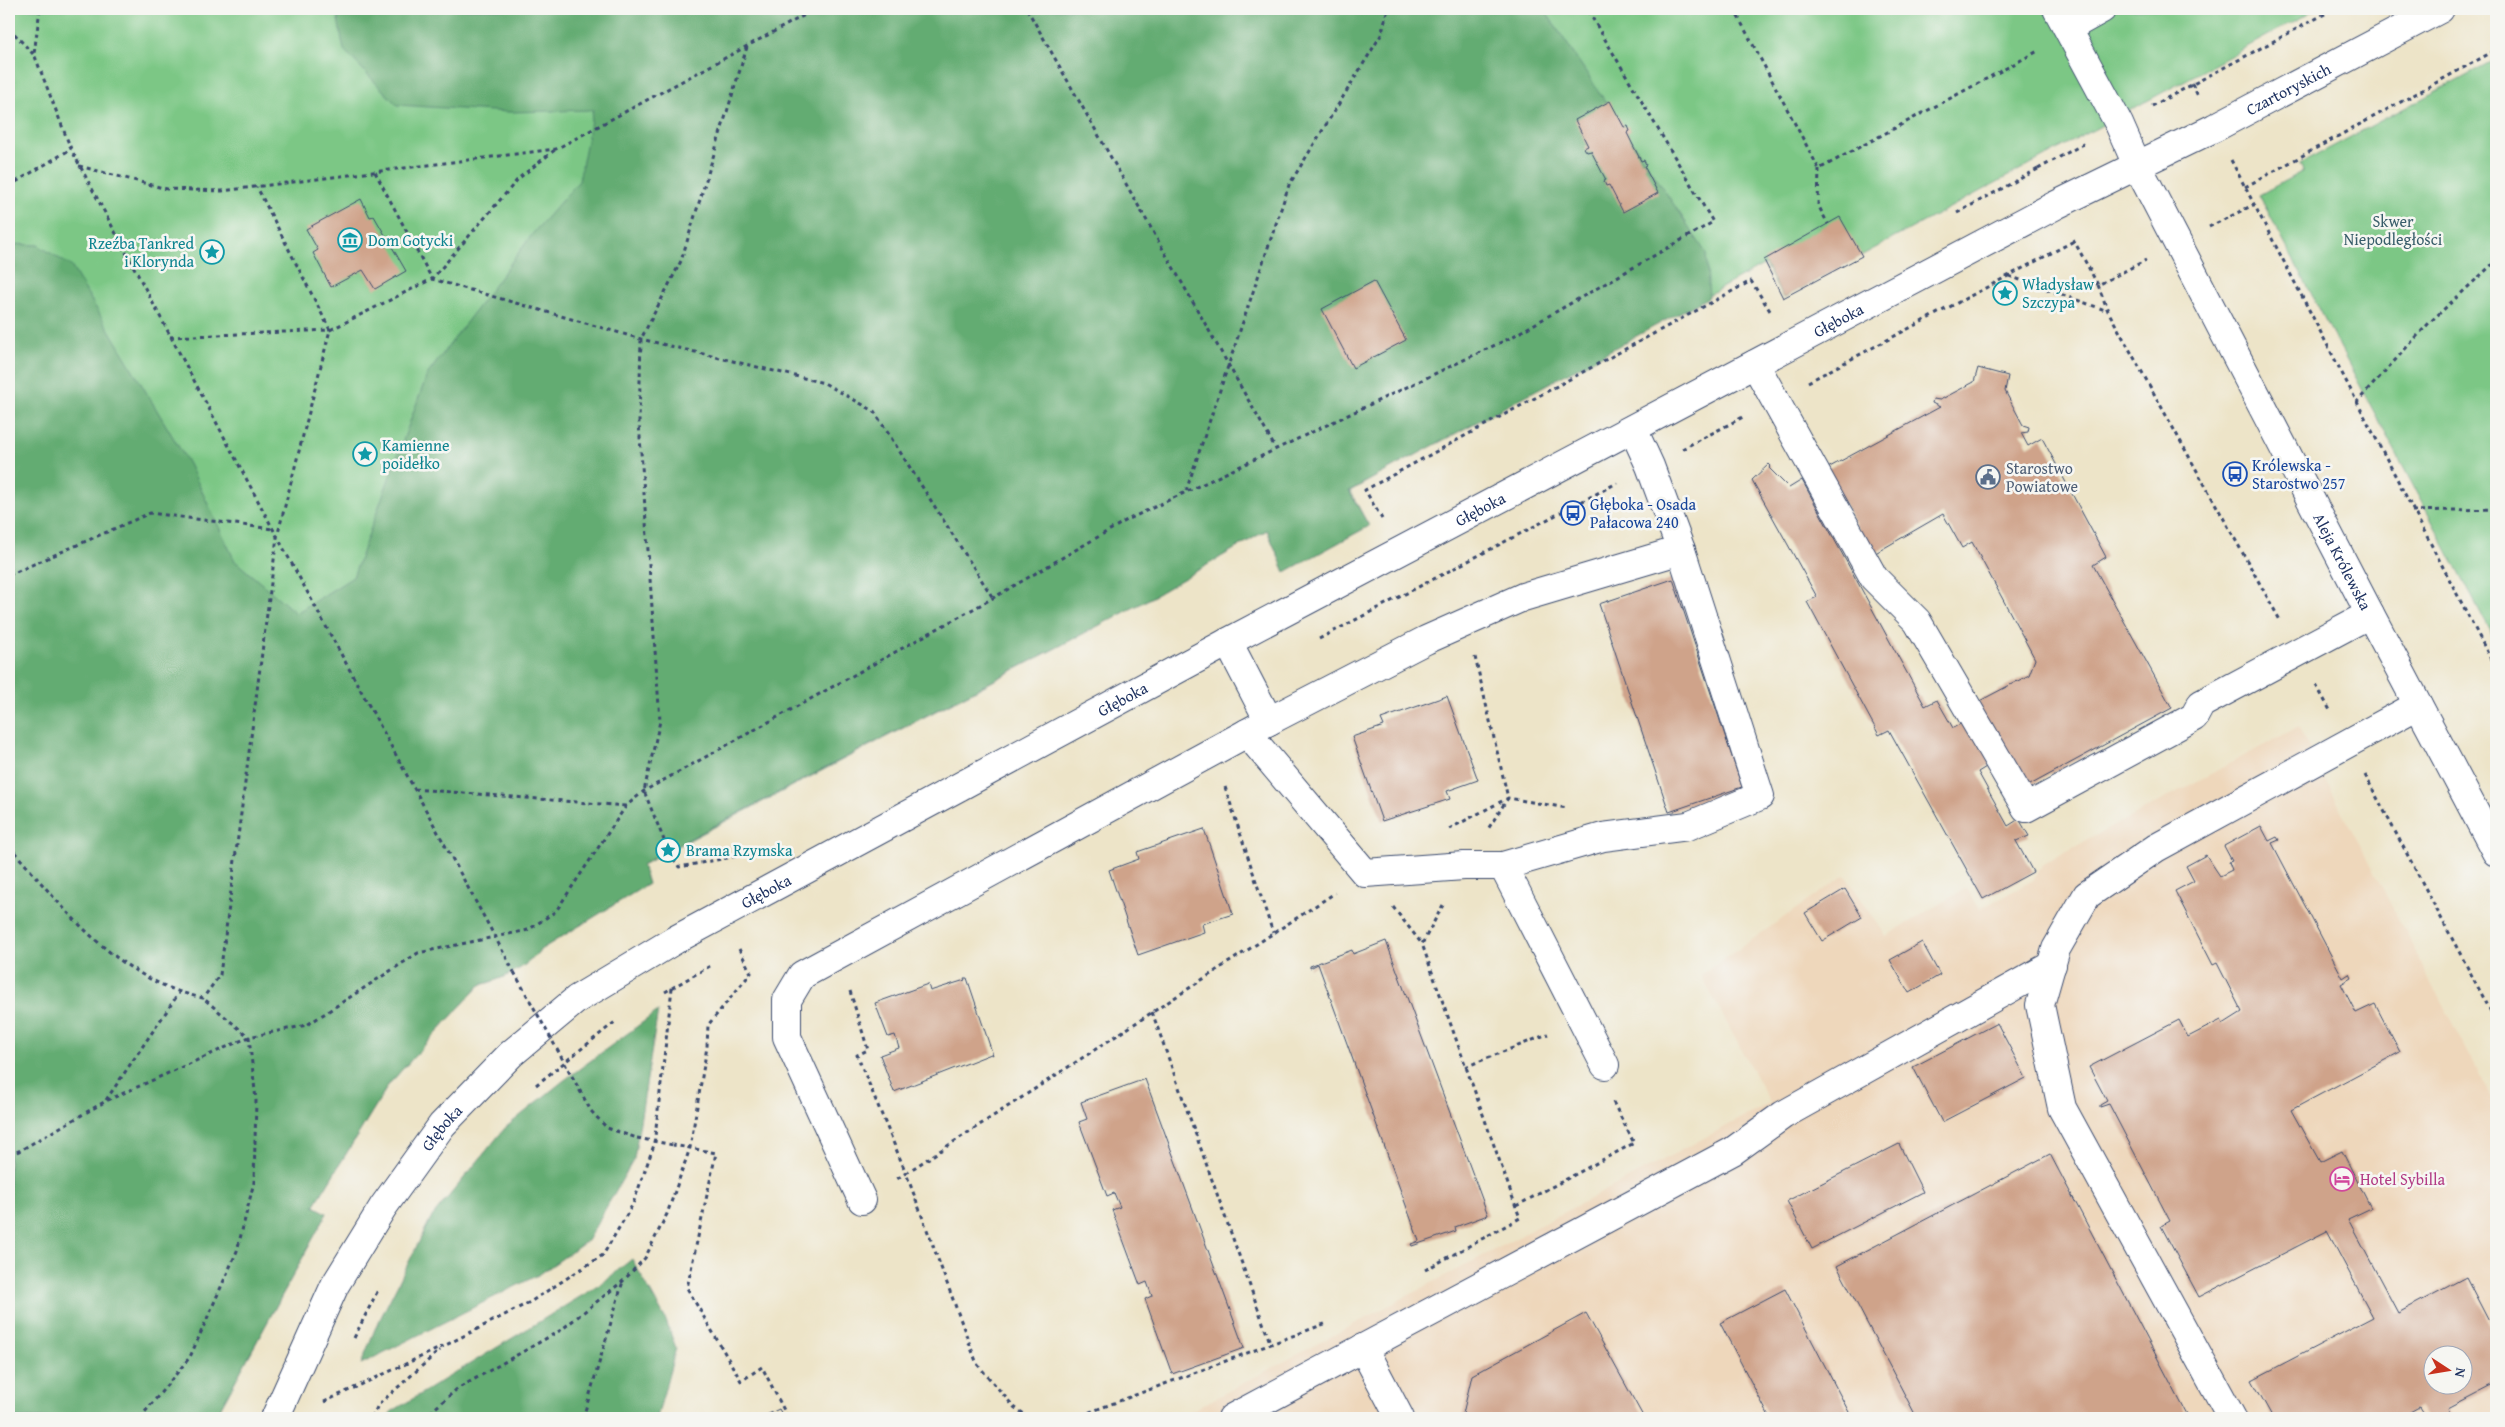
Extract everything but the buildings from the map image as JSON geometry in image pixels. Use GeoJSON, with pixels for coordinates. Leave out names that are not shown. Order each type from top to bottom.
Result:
{"type":"FeatureCollection","features":[{"type":"Feature","properties":{"kind":"main road"},"geometry":{"type":"LineString","coordinates":[[2065,24],[2102,9]]}},
{"type":"Feature","properties":{"kind":"main road","name":"Czartoryskich"},"geometry":{"type":"LineString","coordinates":[[2137,165],[2214,128],[2440,9]]}},
{"type":"Feature","properties":{"kind":"main road","name":"Aleja Królewska"},"geometry":{"type":"LineString","coordinates":[[2065,24],[2115,117],[2137,165],[2370,614],[2496,852]]}},
{"type":"Feature","properties":{"kind":"main road","name":"Głęboka"},"geometry":{"type":"LineString","coordinates":[[275,1418],[335,1285],[383,1206],[442,1124],[511,1054],[577,999],[675,940],[1228,642],[2056,204],[2137,165]]}},
{"type":"Feature","properties":{"kind":"main road"},"geometry":{"type":"LineString","coordinates":[[1754,364],[1874,578],[1917,621],[2026,808],[2194,717],[2201,704],[2370,614]]}},
{"type":"Feature","properties":{"kind":"main road"},"geometry":{"type":"LineString","coordinates":[[1228,642],[1258,727],[1365,873],[1464,866],[1503,866],[1603,837],[1688,826],[1760,796],[1681,550],[1650,466],[1633,429]]}},
{"type":"Feature","properties":{"kind":"main road"},"geometry":{"type":"LineString","coordinates":[[862,1200],[787,1037],[787,1000],[802,975],[1258,727],[1426,640],[1523,596],[1681,550]]}},
{"type":"Feature","properties":{"kind":"main road"},"geometry":{"type":"LineString","coordinates":[[2232,1418],[2062,1108],[2040,1006],[2056,949],[2086,895],[2156,848],[2418,705]]}},
{"type":"Feature","properties":{"kind":"main road"},"geometry":{"type":"LineString","coordinates":[[1503,866],[1606,1065]]}},
{"type":"Feature","properties":{"kind":"main road"},"geometry":{"type":"LineString","coordinates":[[1232,1418],[1732,1151],[1784,1114],[2052,965]]}},
{"type":"Feature","properties":{"kind":"main road"},"geometry":{"type":"LineString","coordinates":[[1364,1348],[1400,1418]]}},
{"type":"Feature","properties":{"kind":"path"},"geometry":{"type":"LineString","coordinates":[[34,54],[40,9]]}},
{"type":"Feature","properties":{"kind":"path"},"geometry":{"type":"LineString","coordinates":[[170,337],[330,330],[432,279],[519,178],[556,149],[747,48],[816,9]]}},
{"type":"Feature","properties":{"kind":"path"},"geometry":{"type":"LineString","coordinates":[[1027,9],[1276,449]]}},
{"type":"Feature","properties":{"kind":"path"},"geometry":{"type":"LineString","coordinates":[[1186,491],[1289,185],[1381,35],[1388,9]]}},
{"type":"Feature","properties":{"kind":"path"},"geometry":{"type":"LineString","coordinates":[[9,1154],[19,1151],[106,1101],[249,1037],[307,1026],[418,953],[528,930],[556,911],[626,806],[644,791],[993,598],[1127,520],[1510,338],[1713,222],[1587,9]]}},
{"type":"Feature","properties":{"kind":"path"},"geometry":{"type":"LineString","coordinates":[[1734,9],[1819,169],[1818,205],[1828,224]]}},
{"type":"Feature","properties":{"kind":"path"},"geometry":{"type":"LineString","coordinates":[[2115,117],[2334,9]]}},
{"type":"Feature","properties":{"kind":"path"},"geometry":{"type":"LineString","coordinates":[[1819,169],[2065,24]]}},
{"type":"Feature","properties":{"kind":"path"},"geometry":{"type":"LineString","coordinates":[[9,28],[34,54],[70,149],[272,529],[591,1111],[607,1128],[637,1138],[716,1154],[688,1288],[742,1381],[762,1367],[788,1418]]}},
{"type":"Feature","properties":{"kind":"path"},"geometry":{"type":"LineString","coordinates":[[747,48],[681,261],[641,339],[639,423],[660,721],[644,791],[668,850],[679,867],[760,851]]}},
{"type":"Feature","properties":{"kind":"path"},"geometry":{"type":"LineString","coordinates":[[2245,187],[2496,50]]}},
{"type":"Feature","properties":{"kind":"path"},"geometry":{"type":"LineString","coordinates":[[2214,128],[2496,669]]}},
{"type":"Feature","properties":{"kind":"path"},"geometry":{"type":"LineString","coordinates":[[9,186],[70,149]]}},
{"type":"Feature","properties":{"kind":"path"},"geometry":{"type":"LineString","coordinates":[[79,166],[167,189],[222,192],[556,149]]}},
{"type":"Feature","properties":{"kind":"path"},"geometry":{"type":"LineString","coordinates":[[1952,216],[2038,169]]}},
{"type":"Feature","properties":{"kind":"path"},"geometry":{"type":"LineString","coordinates":[[375,172],[432,279],[641,339],[824,383],[874,411],[993,598]]}},
{"type":"Feature","properties":{"kind":"path"},"geometry":{"type":"LineString","coordinates":[[203,998],[220,975],[277,537],[330,330],[257,187]]}},
{"type":"Feature","properties":{"kind":"path"},"geometry":{"type":"LineString","coordinates":[[2074,241],[2098,285],[2149,258]]}},
{"type":"Feature","properties":{"kind":"path"},"geometry":{"type":"LineString","coordinates":[[2356,403],[2429,323],[2496,261]]}},
{"type":"Feature","properties":{"kind":"path"},"geometry":{"type":"LineString","coordinates":[[2008,276],[2108,311]]}},
{"type":"Feature","properties":{"kind":"path"},"geometry":{"type":"LineString","coordinates":[[1384,524],[1366,490],[1751,281],[1771,314],[1780,309]]}},
{"type":"Feature","properties":{"kind":"path"},"geometry":{"type":"LineString","coordinates":[[2496,454],[2496,520]]}},
{"type":"Feature","properties":{"kind":"path"},"geometry":{"type":"LineString","coordinates":[[2412,511],[2495,510]]}},
{"type":"Feature","properties":{"kind":"path"},"geometry":{"type":"LineString","coordinates":[[9,575],[150,512],[272,529]]}},
{"type":"Feature","properties":{"kind":"path"},"geometry":{"type":"LineString","coordinates":[[1420,1273],[1520,1218],[1422,944],[1464,866],[1508,798],[1467,622]]}},
{"type":"Feature","properties":{"kind":"path"},"geometry":{"type":"LineString","coordinates":[[1213,752],[1274,933]]}},
{"type":"Feature","properties":{"kind":"path"},"geometry":{"type":"LineString","coordinates":[[414,789],[626,806]]}},
{"type":"Feature","properties":{"kind":"path"},"geometry":{"type":"LineString","coordinates":[[1441,834],[1508,798],[1575,809]]}},
{"type":"Feature","properties":{"kind":"path"},"geometry":{"type":"LineString","coordinates":[[9,846],[86,934],[141,976],[179,993],[203,998],[249,1037],[256,1100],[254,1182],[237,1251],[190,1357],[140,1418]]}},
{"type":"Feature","properties":{"kind":"path"},"geometry":{"type":"LineString","coordinates":[[862,1200],[1365,873]]}},
{"type":"Feature","properties":{"kind":"path"},"geometry":{"type":"LineString","coordinates":[[424,1418],[457,1389],[561,1330],[623,1281],[645,1258],[667,1214],[690,1148],[707,1047],[708,1025],[752,973],[739,949]]}},
{"type":"Feature","properties":{"kind":"path"},"geometry":{"type":"LineString","coordinates":[[839,955],[868,1050],[857,1055],[906,1173],[977,1364],[1014,1407],[1030,1418]]}},
{"type":"Feature","properties":{"kind":"path"},"geometry":{"type":"LineString","coordinates":[[324,1402],[444,1346],[530,1302],[603,1255],[633,1204],[654,1145],[672,988]]}},
{"type":"Feature","properties":{"kind":"path"},"geometry":{"type":"LineString","coordinates":[[106,1101],[179,993]]}},
{"type":"Feature","properties":{"kind":"path"},"geometry":{"type":"LineString","coordinates":[[1152,1012],[1271,1346]]}},
{"type":"Feature","properties":{"kind":"path"},"geometry":{"type":"LineString","coordinates":[[1466,1068],[1582,1020]]}},
{"type":"Feature","properties":{"kind":"path"},"geometry":{"type":"LineString","coordinates":[[1516,1206],[1634,1143],[1599,1073],[1606,1065]]}},
{"type":"Feature","properties":{"kind":"path"},"geometry":{"type":"LineString","coordinates":[[583,1418],[623,1281]]}},
{"type":"Feature","properties":{"kind":"path"},"geometry":{"type":"LineString","coordinates":[[1074,1418],[1271,1346],[1336,1320]]}},
{"type":"Feature","properties":{"kind":"path"},"geometry":{"type":"LineString","coordinates":[[372,1418],[378,1405],[444,1346]]}},
{"type":"Feature","properties":{"kind":"shaded area"},"geometry":{"type":"Polygon","coordinates":[[[2298,727],[2496,1106],[2496,1418],[1178,1418],[1770,1103],[1701,975],[1845,875],[1886,936],[1966,888],[1980,909],[2033,880],[2043,864],[2298,727]]]}},
{"type":"Feature","properties":{"kind":"green space"},"geometry":{"type":"Polygon","coordinates":[[[9,9],[2317,9],[1783,298],[1765,264],[1350,491],[1369,526],[1285,572],[1267,530],[1140,604],[642,865],[648,884],[540,950],[528,963],[520,968],[497,980],[480,985],[389,1084],[314,1206],[327,1213],[215,1418],[9,1418],[9,9]]]}},
{"type":"Feature","properties":{"kind":"green space"},"geometry":{"type":"Polygon","coordinates":[[[336,9],[1544,9],[1706,253],[1709,297],[1349,491],[1369,526],[1285,572],[1267,530],[1140,604],[642,865],[648,884],[540,950],[528,963],[520,968],[497,980],[480,985],[389,1084],[314,1206],[327,1213],[215,1418],[9,1418],[9,244],[38,245],[71,266],[189,464],[235,561],[296,613],[353,577],[427,375],[534,232],[579,181],[593,110],[509,112],[397,105],[344,50],[336,9]]]}},
{"type":"Feature","properties":{"kind":"green space","name":"Skwer Niepodległości"},"geometry":{"type":"Polygon","coordinates":[[[2496,59],[2496,642],[2259,195],[2303,171],[2300,164],[2496,59]]]}},
{"type":"Feature","properties":{"kind":"green space"},"geometry":{"type":"Polygon","coordinates":[[[658,1011],[634,1159],[587,1241],[540,1274],[361,1364],[375,1329],[431,1218],[505,1128],[563,1081],[658,1011]]]}},
{"type":"Feature","properties":{"kind":"green space"},"geometry":{"type":"Polygon","coordinates":[[[632,1259],[665,1318],[676,1348],[657,1418],[388,1418],[391,1412],[601,1284],[632,1259]]]}},
{"type":"Feature","properties":{"kind":"place","name":"Dom Gotycki"},"geometry":{"type":"Point","coordinates":[350,240]}},
{"type":"Feature","properties":{"kind":"place","name":"Rzeźba Tankred i Klorynda"},"geometry":{"type":"Point","coordinates":[212,252]}},
{"type":"Feature","properties":{"kind":"place","name":"Władysław Szczypa"},"geometry":{"type":"Point","coordinates":[2005,293]}},
{"type":"Feature","properties":{"kind":"place","name":"Kamienne poidełko"},"geometry":{"type":"Point","coordinates":[365,454]}},
{"type":"Feature","properties":{"kind":"place","name":"Królewska - Starostwo 257"},"geometry":{"type":"Point","coordinates":[2235,474]}},
{"type":"Feature","properties":{"kind":"place","name":"Starostwo Powiatowe"},"geometry":{"type":"Point","coordinates":[1988,477]}},
{"type":"Feature","properties":{"kind":"place","name":"Głęboka - Osada Pałacowa 240"},"geometry":{"type":"Point","coordinates":[1573,513]}},
{"type":"Feature","properties":{"kind":"place","name":"Brama Rzymska"},"geometry":{"type":"Point","coordinates":[668,850]}},
{"type":"Feature","properties":{"kind":"place","name":"Hotel Sybilla"},"geometry":{"type":"Point","coordinates":[2342,1179]}}]}
